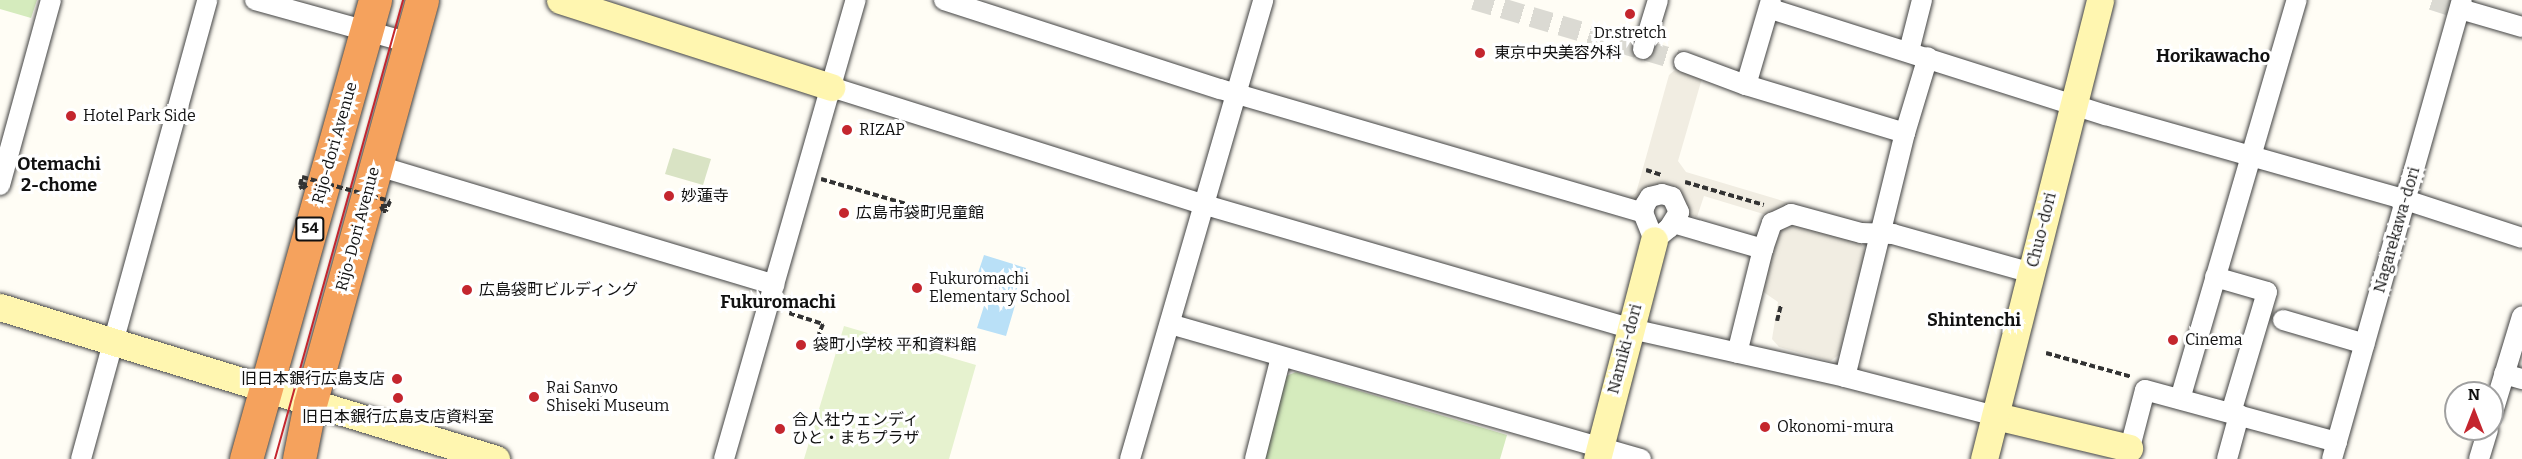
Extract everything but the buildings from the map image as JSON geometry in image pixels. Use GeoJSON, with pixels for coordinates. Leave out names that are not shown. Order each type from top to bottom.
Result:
{"type":"FeatureCollection","features":[{"type":"Feature","properties":{"kind":"highway","name":"Rijo-dori Avenue"},"geometry":{"type":"LineString","coordinates":[[246,459],[375,0]]}},
{"type":"Feature","properties":{"kind":"highway","name":"Rijo-Dori Avenue"},"geometry":{"type":"LineString","coordinates":[[299,459],[309,404],[422,0]]}},
{"type":"Feature","properties":{"kind":"street"},"geometry":{"type":"LineString","coordinates":[[0,185],[51,0]]}},
{"type":"Feature","properties":{"kind":"street"},"geometry":{"type":"LineString","coordinates":[[81,459],[207,0]]}},
{"type":"Feature","properties":{"kind":"street"},"geometry":{"type":"LineString","coordinates":[[255,0],[410,43]]}},
{"type":"Feature","properties":{"kind":"street"},"geometry":{"type":"LineString","coordinates":[[560,0],[1202,204],[1631,329],[1845,377],[2128,453],[2145,390],[2235,414],[2334,450]]}},
{"type":"Feature","properties":{"kind":"street"},"geometry":{"type":"LineString","coordinates":[[724,459],[778,290],[806,174],[856,0]]}},
{"type":"Feature","properties":{"kind":"street"},"geometry":{"type":"LineString","coordinates":[[944,0],[1235,93],[1643,213],[1663,232],[1763,249]]}},
{"type":"Feature","properties":{"kind":"street"},"geometry":{"type":"LineString","coordinates":[[1130,459],[1170,324],[1202,204],[1263,0]]}},
{"type":"Feature","properties":{"kind":"street"},"geometry":{"type":"LineString","coordinates":[[1643,49],[1658,0]]}},
{"type":"Feature","properties":{"kind":"street"},"geometry":{"type":"LineString","coordinates":[[1909,51],[1922,0]]}},
{"type":"Feature","properties":{"kind":"street","name":"Chuo-dori"},"geometry":{"type":"LineString","coordinates":[[1984,459],[2100,0]]}},
{"type":"Feature","properties":{"kind":"street"},"geometry":{"type":"LineString","coordinates":[[2180,399],[2297,0]]}},
{"type":"Feature","properties":{"kind":"street"},"geometry":{"type":"LineString","coordinates":[[1746,85],[1771,4],[2074,104],[2406,200],[2522,238]]}},
{"type":"Feature","properties":{"kind":"street"},"geometry":{"type":"LineString","coordinates":[[2461,4],[2522,27]]}},
{"type":"Feature","properties":{"kind":"street","name":"Nagarekawa-dori"},"geometry":{"type":"LineString","coordinates":[[2334,450],[2461,4]]}},
{"type":"Feature","properties":{"kind":"street"},"geometry":{"type":"LineString","coordinates":[[1845,377],[1905,133],[1928,57]]}},
{"type":"Feature","properties":{"kind":"street"},"geometry":{"type":"LineString","coordinates":[[1684,62],[1746,85],[1905,133]]}},
{"type":"Feature","properties":{"kind":"street"},"geometry":{"type":"LineString","coordinates":[[375,165],[778,290]]}},
{"type":"Feature","properties":{"kind":"street"},"geometry":{"type":"LineString","coordinates":[[1643,213],[1650,197],[1662,194],[1672,197],[1680,212],[1663,232]]}},
{"type":"Feature","properties":{"kind":"street"},"geometry":{"type":"LineString","coordinates":[[1737,353],[1763,249],[1772,223],[1791,214],[1861,233],[1881,234],[2032,273]]}},
{"type":"Feature","properties":{"kind":"street","name":"Namiki-dori"},"geometry":{"type":"LineString","coordinates":[[1598,453],[1631,329],[1663,232]]}},
{"type":"Feature","properties":{"kind":"street"},"geometry":{"type":"LineString","coordinates":[[2215,276],[2266,292],[2235,414],[2227,459]]}},
{"type":"Feature","properties":{"kind":"street"},"geometry":{"type":"LineString","coordinates":[[0,308],[266,387],[309,404],[496,459]]}},
{"type":"Feature","properties":{"kind":"street"},"geometry":{"type":"LineString","coordinates":[[2504,393],[2513,377],[2522,316]]}},
{"type":"Feature","properties":{"kind":"street"},"geometry":{"type":"LineString","coordinates":[[2283,320],[2365,344]]}},
{"type":"Feature","properties":{"kind":"street"},"geometry":{"type":"LineString","coordinates":[[1170,324],[1598,453],[1641,459]]}},
{"type":"Feature","properties":{"kind":"street"},"geometry":{"type":"LineString","coordinates":[[1255,459],[1281,357]]}},
{"type":"Feature","properties":{"kind":"street"},"geometry":{"type":"LineString","coordinates":[[2479,459],[2484,441]]}},
{"type":"Feature","properties":{"kind":"path"},"geometry":{"type":"LineString","coordinates":[[1646,171],[1668,177]]}},
{"type":"Feature","properties":{"kind":"path"},"geometry":{"type":"LineString","coordinates":[[806,174],[927,210]]}},
{"type":"Feature","properties":{"kind":"path"},"geometry":{"type":"LineString","coordinates":[[301,183],[307,184],[302,189],[300,185],[302,177],[390,201],[386,211],[383,211],[381,206],[387,206]]}},
{"type":"Feature","properties":{"kind":"path"},"geometry":{"type":"LineString","coordinates":[[1679,180],[1791,214]]}},
{"type":"Feature","properties":{"kind":"path"},"geometry":{"type":"LineString","coordinates":[[778,290],[794,298],[789,313],[823,324],[817,339]]}},
{"type":"Feature","properties":{"kind":"path"},"geometry":{"type":"LineString","coordinates":[[1777,321],[1781,305]]}},
{"type":"Feature","properties":{"kind":"path"},"geometry":{"type":"LineString","coordinates":[[2046,352],[2139,378],[2145,390]]}},
{"type":"Feature","properties":{"kind":"green space"},"geometry":{"type":"Polygon","coordinates":[[[0,0],[37,0],[31,18],[0,9],[0,0]]]}},
{"type":"Feature","properties":{"kind":"green space"},"geometry":{"type":"Polygon","coordinates":[[[673,148],[711,159],[703,185],[665,174],[673,148]]]}},
{"type":"Feature","properties":{"kind":"green space"},"geometry":{"type":"Polygon","coordinates":[[[844,326],[976,365],[949,459],[804,459],[844,326]]]}},
{"type":"Feature","properties":{"kind":"green space"},"geometry":{"type":"Polygon","coordinates":[[[1296,372],[1507,435],[1500,459],[1264,459],[1286,376],[1296,372]]]}},
{"type":"Feature","properties":{"kind":"shaded area"},"geometry":{"type":"Polygon","coordinates":[[[1684,62],[1705,68],[1678,161],[1686,172],[1793,204],[1770,216],[1704,196],[1697,217],[1686,214],[1682,195],[1668,185],[1638,202],[1626,199],[1636,193],[1669,75],[1684,62]]]}},
{"type":"Feature","properties":{"kind":"shaded area"},"geometry":{"type":"Polygon","coordinates":[[[1790,223],[1860,241],[1865,252],[1839,355],[1830,361],[1779,347],[1772,339],[1778,302],[1762,291],[1773,249],[1782,228],[1790,223]]]}},
{"type":"Feature","properties":{"kind":"water"},"geometry":{"type":"Polygon","coordinates":[[[984,255],[1026,268],[1006,336],[977,328],[990,287],[975,282],[984,255]]]}},
{"type":"Feature","properties":{"kind":"tunnel"},"geometry":{"type":"LineString","coordinates":[[1474,0],[1684,62]]}},
{"type":"Feature","properties":{"kind":"tunnel"},"geometry":{"type":"LineString","coordinates":[[2432,0],[2460,9]]}},
{"type":"Feature","properties":{"kind":"tram line"},"geometry":{"type":"LineString","coordinates":[[275,459],[403,0]]}},
{"type":"Feature","properties":{"kind":"place","name":"Dr.stretch"},"geometry":{"type":"Point","coordinates":[1630,14]}},
{"type":"Feature","properties":{"kind":"place","name":"東京中央美容外科"},"geometry":{"type":"Point","coordinates":[1480,53]}},
{"type":"Feature","properties":{"kind":"place","name":"Hotel Park Side"},"geometry":{"type":"Point","coordinates":[71,116]}},
{"type":"Feature","properties":{"kind":"place","name":"RIZAP"},"geometry":{"type":"Point","coordinates":[847,130]}},
{"type":"Feature","properties":{"kind":"place","name":"妙蓮寺"},"geometry":{"type":"Point","coordinates":[669,196]}},
{"type":"Feature","properties":{"kind":"place","name":"広島市袋町児童館"},"geometry":{"type":"Point","coordinates":[844,213]}},
{"type":"Feature","properties":{"kind":"place","name":"Fukuromachi Elementary School"},"geometry":{"type":"Point","coordinates":[917,288]}},
{"type":"Feature","properties":{"kind":"place","name":"広島袋町ビルディング"},"geometry":{"type":"Point","coordinates":[467,290]}},
{"type":"Feature","properties":{"kind":"place","name":"Cinema"},"geometry":{"type":"Point","coordinates":[2173,340]}},
{"type":"Feature","properties":{"kind":"place","name":"袋町小学校 平和資料館"},"geometry":{"type":"Point","coordinates":[801,345]}},
{"type":"Feature","properties":{"kind":"place","name":"旧日本銀行広島支店"},"geometry":{"type":"Point","coordinates":[397,379]}},
{"type":"Feature","properties":{"kind":"place","name":"Rai Sanyo Shiseki Museum"},"geometry":{"type":"Point","coordinates":[534,397]}},
{"type":"Feature","properties":{"kind":"place","name":"旧日本銀行広島支店資料室"},"geometry":{"type":"Point","coordinates":[398,398]}},
{"type":"Feature","properties":{"kind":"place","name":"Okonomi-mura"},"geometry":{"type":"Point","coordinates":[1765,427]}},
{"type":"Feature","properties":{"kind":"place","name":"合人社ウェンディ ひと・まちプラザ"},"geometry":{"type":"Point","coordinates":[780,429]}},
{"type":"Feature","properties":{"kind":"district","name":"Horikawacho"},"geometry":{"type":"Point","coordinates":[2213,56]}},
{"type":"Feature","properties":{"kind":"district","name":"Otemachi 2-chome"},"geometry":{"type":"Point","coordinates":[59,175]}},
{"type":"Feature","properties":{"kind":"district","name":"Fukuromachi"},"geometry":{"type":"Point","coordinates":[778,302]}},
{"type":"Feature","properties":{"kind":"district","name":"Shintenchi"},"geometry":{"type":"Point","coordinates":[1974,320]}}]}
